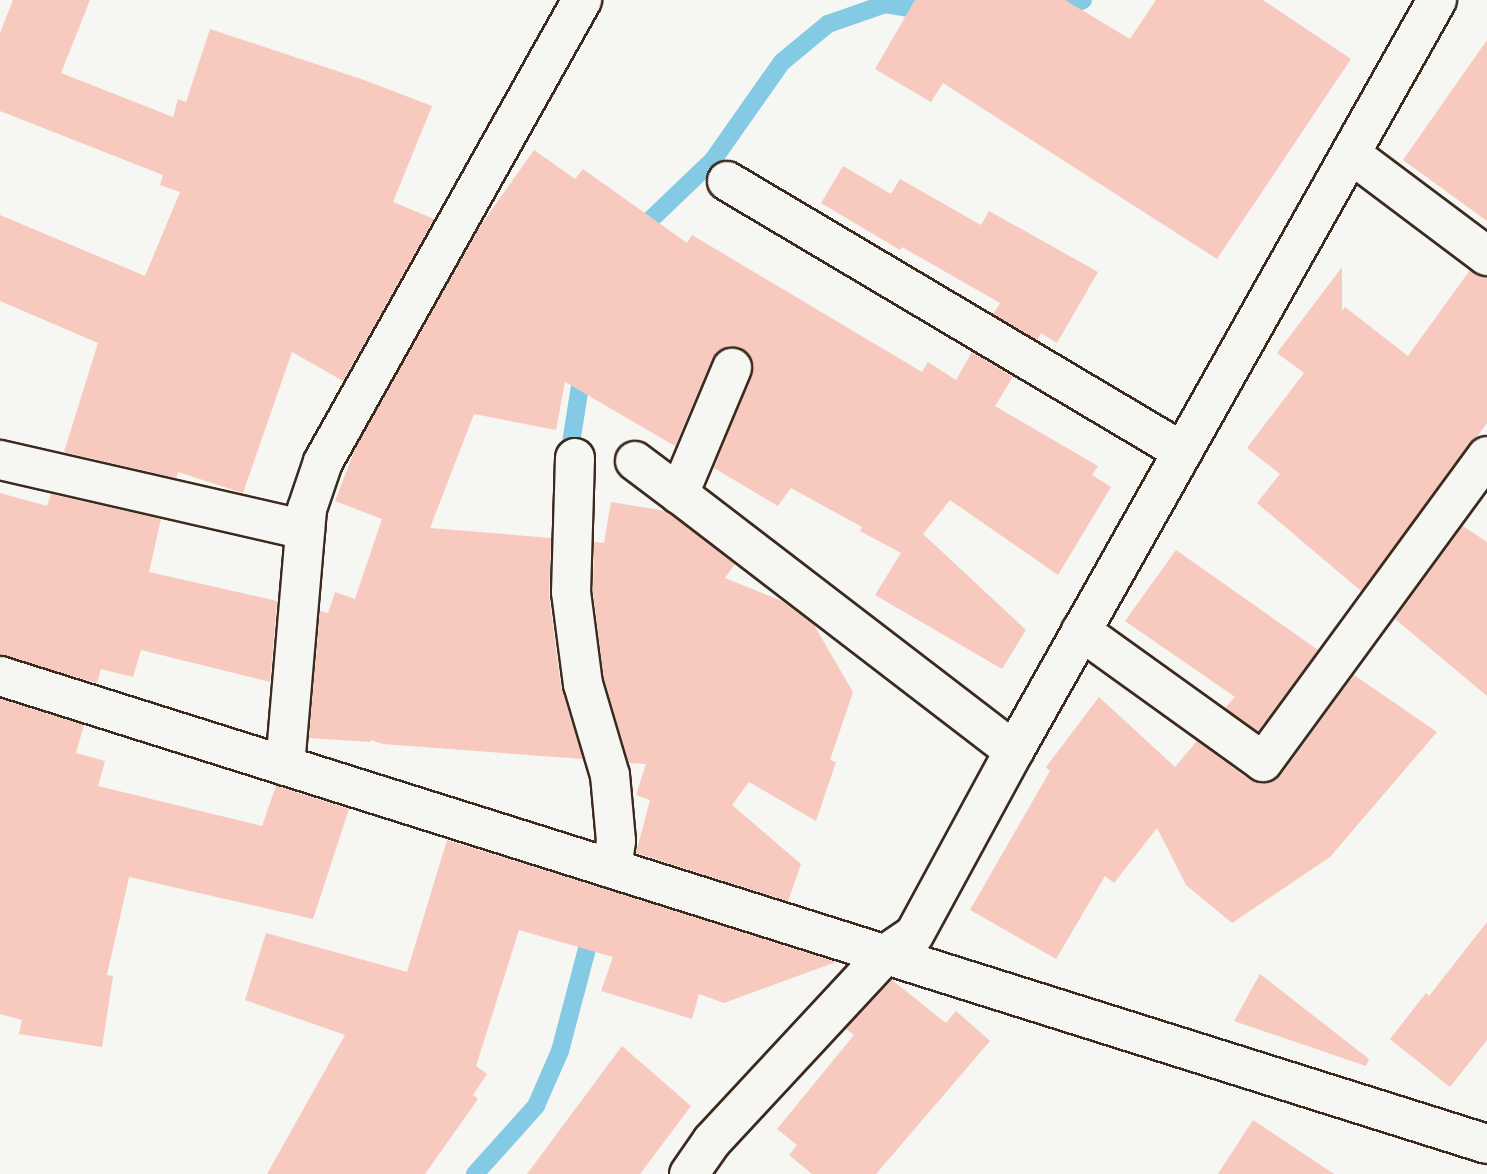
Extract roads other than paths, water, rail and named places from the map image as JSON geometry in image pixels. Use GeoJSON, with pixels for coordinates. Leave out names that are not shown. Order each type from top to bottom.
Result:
{"type":"FeatureCollection","features":[{"type":"Feature","properties":{"kind":"street"},"geometry":{"type":"LineString","coordinates":[[285,766],[307,509],[323,462],[582,0]]}},
{"type":"Feature","properties":{"kind":"street"},"geometry":{"type":"LineString","coordinates":[[689,1174],[712,1141],[887,953],[914,935],[1014,751],[1437,0]]}},
{"type":"Feature","properties":{"kind":"street"},"geometry":{"type":"LineString","coordinates":[[1351,153],[1487,256]]}},
{"type":"Feature","properties":{"kind":"street"},"geometry":{"type":"LineString","coordinates":[[727,181],[1183,452]]}},
{"type":"Feature","properties":{"kind":"street"},"geometry":{"type":"LineString","coordinates":[[679,494],[732,368]]}},
{"type":"Feature","properties":{"kind":"street"},"geometry":{"type":"LineString","coordinates":[[1082,631],[1263,762],[1487,456]]}},
{"type":"Feature","properties":{"kind":"street"},"geometry":{"type":"LineString","coordinates":[[575,458],[572,592],[583,684],[610,775],[616,841],[612,869]]}},
{"type":"Feature","properties":{"kind":"street"},"geometry":{"type":"LineString","coordinates":[[0,460],[305,530]]}},
{"type":"Feature","properties":{"kind":"street"},"geometry":{"type":"LineString","coordinates":[[635,461],[1014,751]]}},
{"type":"Feature","properties":{"kind":"street"},"geometry":{"type":"LineString","coordinates":[[0,676],[1487,1144]]}},
{"type":"Feature","properties":{"kind":"waterway"},"geometry":{"type":"LineString","coordinates":[[1053,14],[1083,0]]}},
{"type":"Feature","properties":{"kind":"waterway"},"geometry":{"type":"LineString","coordinates":[[637,235],[713,160],[782,62],[828,24],[885,4],[933,12]]}},
{"type":"Feature","properties":{"kind":"waterway"},"geometry":{"type":"LineString","coordinates":[[571,443],[583,367]]}},
{"type":"Feature","properties":{"kind":"waterway"},"geometry":{"type":"LineString","coordinates":[[475,1174],[536,1106],[560,1051],[593,926]]}}]}
